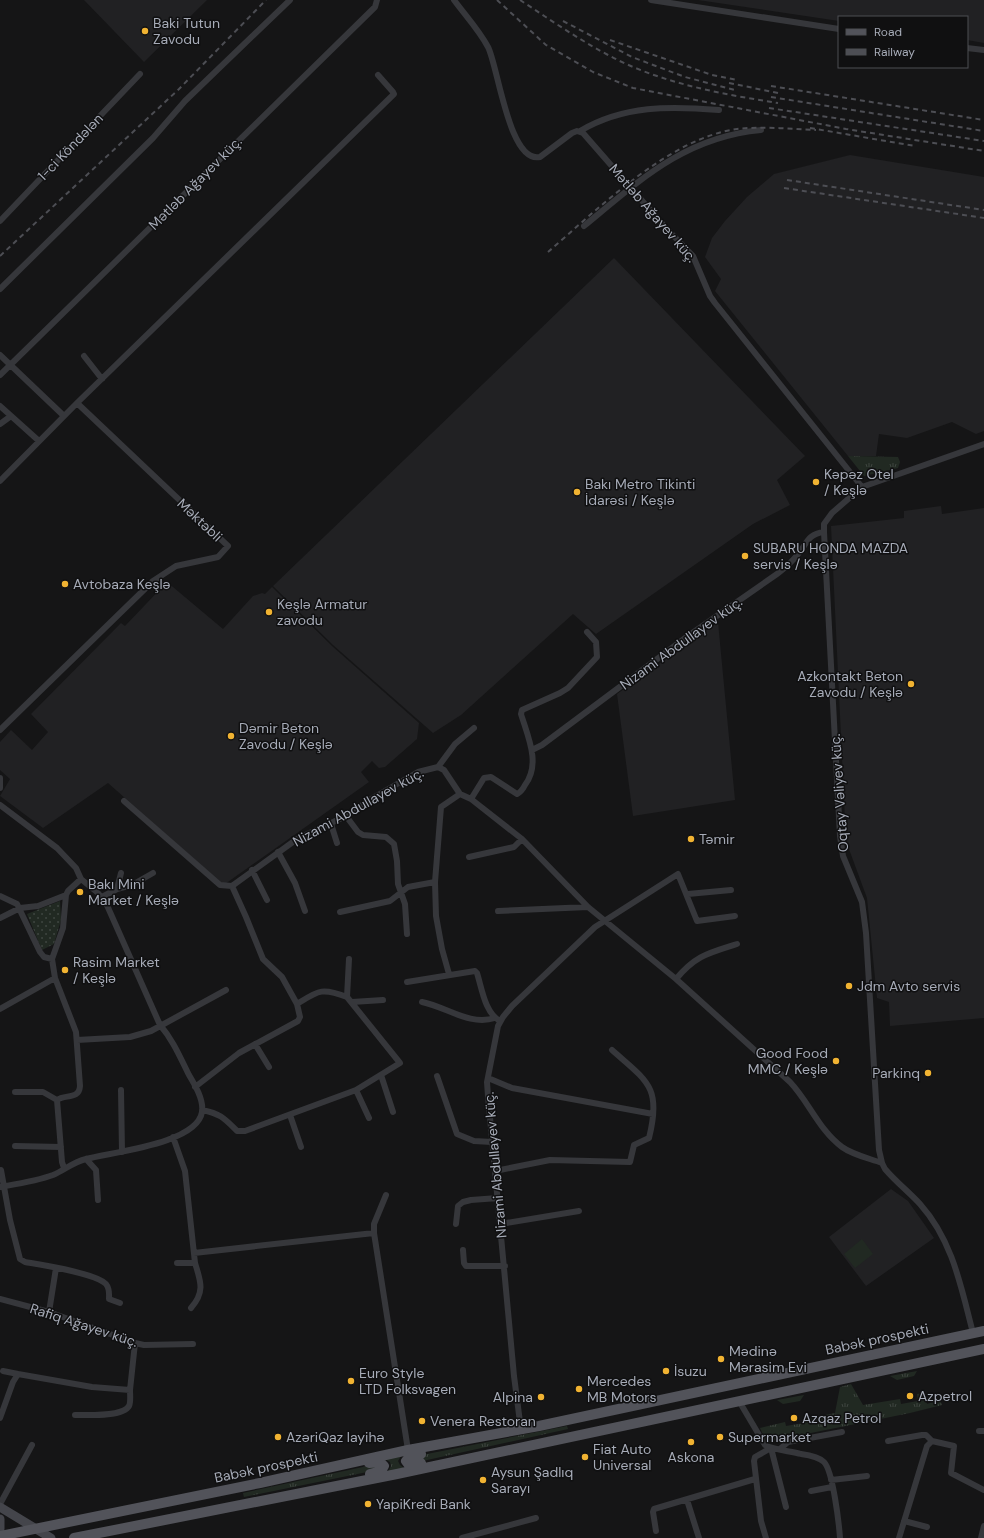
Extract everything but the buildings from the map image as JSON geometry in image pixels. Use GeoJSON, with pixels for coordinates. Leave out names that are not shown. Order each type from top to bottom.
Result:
{"type":"FeatureCollection","features":[{"type":"Feature","properties":{"kind":"main road","name":"Babək prospekti"},"geometry":{"type":"LineString","coordinates":[[0,1536],[319,1470],[408,1450],[517,1431],[984,1331]]}},
{"type":"Feature","properties":{"kind":"main road"},"geometry":{"type":"LineString","coordinates":[[74,1538],[479,1456],[984,1349]]}},
{"type":"Feature","properties":{"kind":"main road"},"geometry":{"type":"LineString","coordinates":[[479,1456],[451,1457],[412,1465],[406,1461],[411,1456],[499,1438],[517,1431]]}},
{"type":"Feature","properties":{"kind":"main road"},"geometry":{"type":"LineString","coordinates":[[264,1500],[286,1491],[376,1473],[383,1469],[384,1466],[382,1463],[378,1462],[345,1469],[319,1470]]}},
{"type":"Feature","properties":{"kind":"street"},"geometry":{"type":"LineString","coordinates":[[0,289],[153,138],[185,101],[290,0]]}},
{"type":"Feature","properties":{"kind":"street","name":"Mətləb Ağayev küç."},"geometry":{"type":"LineString","coordinates":[[0,375],[375,7],[377,0]]}},
{"type":"Feature","properties":{"kind":"street"},"geometry":{"type":"LineString","coordinates":[[454,0],[489,48],[512,132],[531,157],[540,157],[572,133],[580,131],[610,116],[644,109],[682,107],[719,110]]}},
{"type":"Feature","properties":{"kind":"street"},"geometry":{"type":"LineString","coordinates":[[651,0],[838,28]]}},
{"type":"Feature","properties":{"kind":"street"},"geometry":{"type":"LineString","coordinates":[[968,48],[984,50]]}},
{"type":"Feature","properties":{"kind":"street","name":"1-ci Köndələn"},"geometry":{"type":"LineString","coordinates":[[0,221],[140,74]]}},
{"type":"Feature","properties":{"kind":"street"},"geometry":{"type":"LineString","coordinates":[[0,481],[77,403],[394,94],[378,75]]}},
{"type":"Feature","properties":{"kind":"street"},"geometry":{"type":"LineString","coordinates":[[584,226],[630,188],[661,165],[695,146],[718,137],[738,132],[761,130]]}},
{"type":"Feature","properties":{"kind":"street","name":"Mətləb Ağayev küç."},"geometry":{"type":"LineString","coordinates":[[580,131],[693,256],[710,296],[862,487]]}},
{"type":"Feature","properties":{"kind":"street"},"geometry":{"type":"LineString","coordinates":[[0,356],[64,416]]}},
{"type":"Feature","properties":{"kind":"street"},"geometry":{"type":"LineString","coordinates":[[84,356],[102,379]]}},
{"type":"Feature","properties":{"kind":"street","name":"Məktəbli"},"geometry":{"type":"LineString","coordinates":[[0,730],[153,581],[176,566],[218,557],[228,546],[77,403]]}},
{"type":"Feature","properties":{"kind":"street"},"geometry":{"type":"LineString","coordinates":[[0,406],[39,441]]}},
{"type":"Feature","properties":{"kind":"street"},"geometry":{"type":"LineString","coordinates":[[0,424],[11,416]]}},
{"type":"Feature","properties":{"kind":"street","name":"Oqtay Vəliyev küç."},"geometry":{"type":"LineString","coordinates":[[972,1333],[954,1263],[943,1237],[920,1204],[892,1177],[882,1163],[879,1142],[862,902],[843,856],[840,836],[824,524],[832,513],[862,487],[984,444]]}},
{"type":"Feature","properties":{"kind":"street","name":"Nizami Abdullayev küç."},"geometry":{"type":"LineString","coordinates":[[532,750],[542,745],[688,636],[777,574],[790,563],[808,540],[819,533],[824,532]]}},
{"type":"Feature","properties":{"kind":"street"},"geometry":{"type":"LineString","coordinates":[[471,799],[484,778],[487,777],[491,777],[513,793],[520,793],[531,777],[533,767],[532,750],[521,714],[522,710],[568,688],[597,657],[596,642],[587,632]]}},
{"type":"Feature","properties":{"kind":"street"},"geometry":{"type":"LineString","coordinates":[[438,767],[455,744],[474,728]]}},
{"type":"Feature","properties":{"kind":"street","name":"Nizami Abdullayev küç."},"geometry":{"type":"LineString","coordinates":[[232,886],[252,870],[307,834],[346,816],[370,799],[418,772],[438,767],[444,770],[460,794]]}},
{"type":"Feature","properties":{"kind":"street"},"geometry":{"type":"LineString","coordinates":[[0,778],[0,788]]}},
{"type":"Feature","properties":{"kind":"street"},"geometry":{"type":"LineString","coordinates":[[450,974],[438,932],[435,882],[441,807],[460,794],[471,799],[522,840],[588,907],[676,979],[790,1082],[800,1092],[829,1136],[850,1152],[882,1163]]}},
{"type":"Feature","properties":{"kind":"street"},"geometry":{"type":"LineString","coordinates":[[124,801],[220,885],[232,886],[263,959],[282,977],[297,1004],[300,1017],[298,1021],[255,1044],[228,1061],[196,1087]]}},
{"type":"Feature","properties":{"kind":"street"},"geometry":{"type":"LineString","coordinates":[[0,805],[57,848],[76,868],[81,879],[102,897],[160,1025],[170,1037],[196,1087],[202,1110],[201,1117],[195,1125],[173,1137],[141,1148],[86,1159],[64,1168],[50,1176],[2,1187]]}},
{"type":"Feature","properties":{"kind":"street"},"geometry":{"type":"LineString","coordinates":[[346,816],[358,832],[363,835],[386,837],[394,844],[397,861],[398,884],[405,904],[407,934]]}},
{"type":"Feature","properties":{"kind":"street"},"geometry":{"type":"LineString","coordinates":[[330,824],[337,842]]}},
{"type":"Feature","properties":{"kind":"street"},"geometry":{"type":"LineString","coordinates":[[469,857],[514,847],[522,840]]}},
{"type":"Feature","properties":{"kind":"street"},"geometry":{"type":"LineString","coordinates":[[278,852],[295,883],[304,911]]}},
{"type":"Feature","properties":{"kind":"street"},"geometry":{"type":"LineString","coordinates":[[252,870],[266,900]]}},
{"type":"Feature","properties":{"kind":"street"},"geometry":{"type":"LineString","coordinates":[[102,897],[117,889],[132,885],[153,872]]}},
{"type":"Feature","properties":{"kind":"street"},"geometry":{"type":"LineString","coordinates":[[117,889],[121,873]]}},
{"type":"Feature","properties":{"kind":"street","name":"Nizami Abdullayev küç."},"geometry":{"type":"LineString","coordinates":[[517,1431],[514,1376],[488,1096],[488,1078],[498,1020],[584,937],[604,921],[678,874],[688,894]]}},
{"type":"Feature","properties":{"kind":"street"},"geometry":{"type":"LineString","coordinates":[[0,918],[20,908],[38,906],[66,895],[81,879]]}},
{"type":"Feature","properties":{"kind":"street"},"geometry":{"type":"LineString","coordinates":[[340,912],[390,901],[401,892],[415,885],[435,882]]}},
{"type":"Feature","properties":{"kind":"street"},"geometry":{"type":"LineString","coordinates":[[731,890],[688,894],[697,921],[735,916]]}},
{"type":"Feature","properties":{"kind":"street"},"geometry":{"type":"LineString","coordinates":[[57,1100],[60,1098],[74,1096],[80,1090],[78,1040],[55,978],[52,959],[63,928],[66,895]]}},
{"type":"Feature","properties":{"kind":"street"},"geometry":{"type":"LineString","coordinates":[[0,896],[13,901],[20,908],[40,952],[44,957],[52,959]]}},
{"type":"Feature","properties":{"kind":"street"},"geometry":{"type":"LineString","coordinates":[[498,911],[588,907]]}},
{"type":"Feature","properties":{"kind":"street"},"geometry":{"type":"LineString","coordinates":[[676,979],[688,965],[698,958],[737,944]]}},
{"type":"Feature","properties":{"kind":"street"},"geometry":{"type":"LineString","coordinates":[[202,1110],[217,1113],[224,1117],[240,1132],[356,1090],[400,1063],[356,1011],[349,999],[349,959]]}},
{"type":"Feature","properties":{"kind":"street"},"geometry":{"type":"LineString","coordinates":[[407,982],[450,974],[476,972],[489,1011],[498,1020]]}},
{"type":"Feature","properties":{"kind":"street"},"geometry":{"type":"LineString","coordinates":[[0,1009],[55,978]]}},
{"type":"Feature","properties":{"kind":"street"},"geometry":{"type":"LineString","coordinates":[[78,1040],[130,1037],[151,1031],[226,990]]}},
{"type":"Feature","properties":{"kind":"street"},"geometry":{"type":"LineString","coordinates":[[297,1004],[319,991],[336,993],[349,999],[384,1000]]}},
{"type":"Feature","properties":{"kind":"street"},"geometry":{"type":"LineString","coordinates":[[422,1002],[436,1005],[465,1018],[498,1020]]}},
{"type":"Feature","properties":{"kind":"street"},"geometry":{"type":"LineString","coordinates":[[255,1044],[270,1067]]}},
{"type":"Feature","properties":{"kind":"street"},"geometry":{"type":"LineString","coordinates":[[495,1171],[550,1160],[630,1162],[634,1145],[648,1138],[654,1102],[650,1086],[612,1050]]}},
{"type":"Feature","properties":{"kind":"street"},"geometry":{"type":"LineString","coordinates":[[381,1075],[393,1112]]}},
{"type":"Feature","properties":{"kind":"street"},"geometry":{"type":"LineString","coordinates":[[437,1076],[457,1134],[474,1140],[492,1142]]}},
{"type":"Feature","properties":{"kind":"street"},"geometry":{"type":"LineString","coordinates":[[488,1078],[512,1088],[653,1114]]}},
{"type":"Feature","properties":{"kind":"street"},"geometry":{"type":"LineString","coordinates":[[121,1090],[122,1152]]}},
{"type":"Feature","properties":{"kind":"street"},"geometry":{"type":"LineString","coordinates":[[356,1090],[369,1118]]}},
{"type":"Feature","properties":{"kind":"street"},"geometry":{"type":"LineString","coordinates":[[15,1092],[43,1092],[57,1100]]}},
{"type":"Feature","properties":{"kind":"street"},"geometry":{"type":"LineString","coordinates":[[57,1100],[64,1168]]}},
{"type":"Feature","properties":{"kind":"street"},"geometry":{"type":"LineString","coordinates":[[290,1115],[301,1147]]}},
{"type":"Feature","properties":{"kind":"street"},"geometry":{"type":"LineString","coordinates":[[173,1137],[185,1172],[195,1263],[200,1276],[200,1295],[191,1308]]}},
{"type":"Feature","properties":{"kind":"street"},"geometry":{"type":"LineString","coordinates":[[15,1146],[61,1147]]}},
{"type":"Feature","properties":{"kind":"street"},"geometry":{"type":"LineString","coordinates":[[86,1159],[96,1170],[98,1200]]}},
{"type":"Feature","properties":{"kind":"street"},"geometry":{"type":"LineString","coordinates":[[1,1170],[2,1187],[20,1259],[24,1262],[90,1276],[106,1284],[110,1291],[109,1299],[120,1304]]}},
{"type":"Feature","properties":{"kind":"street"},"geometry":{"type":"LineString","coordinates":[[386,1195],[374,1224],[374,1233],[408,1450]]}},
{"type":"Feature","properties":{"kind":"street"},"geometry":{"type":"LineString","coordinates":[[456,1224],[458,1206],[463,1202],[498,1198]]}},
{"type":"Feature","properties":{"kind":"street"},"geometry":{"type":"LineString","coordinates":[[500,1224],[579,1211]]}},
{"type":"Feature","properties":{"kind":"street"},"geometry":{"type":"LineString","coordinates":[[194,1253],[374,1233]]}},
{"type":"Feature","properties":{"kind":"street"},"geometry":{"type":"LineString","coordinates":[[463,1250],[464,1263],[466,1266],[504,1266]]}},
{"type":"Feature","properties":{"kind":"street"},"geometry":{"type":"LineString","coordinates":[[177,1263],[195,1263]]}},
{"type":"Feature","properties":{"kind":"street"},"geometry":{"type":"LineString","coordinates":[[49,1312],[56,1268]]}},
{"type":"Feature","properties":{"kind":"street","name":"Rafiq Ağayev küç."},"geometry":{"type":"LineString","coordinates":[[0,1299],[49,1312],[135,1343],[144,1345],[193,1344]]}},
{"type":"Feature","properties":{"kind":"street"},"geometry":{"type":"LineString","coordinates":[[75,1415],[115,1414],[126,1409],[130,1404],[135,1343]]}},
{"type":"Feature","properties":{"kind":"street"},"geometry":{"type":"LineString","coordinates":[[3,1371],[92,1387],[130,1390]]}},
{"type":"Feature","properties":{"kind":"street"},"geometry":{"type":"LineString","coordinates":[[0,1418],[13,1382],[18,1374]]}},
{"type":"Feature","properties":{"kind":"street"},"geometry":{"type":"LineString","coordinates":[[740,1401],[762,1440],[771,1448],[786,1507]]}},
{"type":"Feature","properties":{"kind":"street"},"geometry":{"type":"LineString","coordinates":[[780,1448],[788,1442],[842,1432]]}},
{"type":"Feature","properties":{"kind":"street"},"geometry":{"type":"LineString","coordinates":[[888,1441],[926,1435],[932,1441],[943,1442],[954,1446],[951,1473],[984,1490]]}},
{"type":"Feature","properties":{"kind":"street"},"geometry":{"type":"LineString","coordinates":[[900,1538],[928,1446],[932,1441]]}},
{"type":"Feature","properties":{"kind":"street"},"geometry":{"type":"LineString","coordinates":[[0,1504],[32,1445]]}},
{"type":"Feature","properties":{"kind":"street"},"geometry":{"type":"LineString","coordinates":[[766,1538],[761,1521],[754,1461],[755,1457],[771,1448],[780,1448],[806,1455],[824,1462],[832,1484],[840,1538]]}},
{"type":"Feature","properties":{"kind":"street"},"geometry":{"type":"LineString","coordinates":[[811,1491],[832,1484],[867,1476]]}},
{"type":"Feature","properties":{"kind":"street"},"geometry":{"type":"LineString","coordinates":[[656,1531],[653,1512],[654,1509],[755,1479]]}},
{"type":"Feature","properties":{"kind":"street"},"geometry":{"type":"LineString","coordinates":[[687,1500],[699,1538]]}},
{"type":"Feature","properties":{"kind":"street"},"geometry":{"type":"LineString","coordinates":[[0,1507],[51,1538]]}},
{"type":"Feature","properties":{"kind":"street"},"geometry":{"type":"LineString","coordinates":[[462,1538],[536,1518]]}},
{"type":"Feature","properties":{"kind":"street"},"geometry":{"type":"LineString","coordinates":[[0,1519],[0,1529]]}},
{"type":"Feature","properties":{"kind":"street"},"geometry":{"type":"LineString","coordinates":[[904,1521],[927,1527]]}},
{"type":"Feature","properties":{"kind":"street"},"geometry":{"type":"LineString","coordinates":[[980,1538],[984,1526]]}},
{"type":"Feature","properties":{"kind":"street"},"geometry":{"type":"LineString","coordinates":[[91,1538],[108,1531]]}},
{"type":"Feature","properties":{"kind":"shaded area","name":"Baki Tutun Zavodu"},"geometry":{"type":"Polygon","coordinates":[[[84,0],[207,0],[144,62],[84,0]]]}},
{"type":"Feature","properties":{"kind":"shaded area"},"geometry":{"type":"Polygon","coordinates":[[[698,0],[984,0],[984,43],[968,40],[968,16],[838,16],[838,21],[698,0]]]}},
{"type":"Feature","properties":{"kind":"shaded area"},"geometry":{"type":"Polygon","coordinates":[[[850,155],[984,177],[984,431],[976,434],[952,422],[907,438],[879,434],[876,456],[848,456],[715,291],[721,279],[705,257],[712,238],[747,197],[774,174],[850,155]]]}},
{"type":"Feature","properties":{"kind":"shaded area","name":"Bakı Metro Tikinti İdarəsi / Keşlə"},"geometry":{"type":"Polygon","coordinates":[[[614,258],[805,456],[777,480],[790,505],[753,524],[596,634],[573,614],[461,715],[433,733],[333,645],[273,586],[614,258]]]}},
{"type":"Feature","properties":{"kind":"shaded area","name":"Azkontakt Beton Zavodu / Keşlə"},"geometry":{"type":"Polygon","coordinates":[[[941,506],[942,514],[984,508],[984,1018],[890,1026],[889,1002],[877,998],[867,898],[846,841],[831,526],[904,518],[904,511],[941,506]]]}},
{"type":"Feature","properties":{"kind":"shaded area","name":"Dəmir Beton Zavodu / Keşlə"},"geometry":{"type":"Polygon","coordinates":[[[167,582],[223,629],[253,596],[262,593],[265,594],[272,587],[332,646],[419,723],[417,739],[385,767],[379,768],[372,761],[361,772],[369,782],[225,884],[221,883],[108,783],[43,828],[0,796],[10,779],[0,770],[0,742],[11,730],[32,750],[48,732],[31,714],[121,623],[125,626],[167,582]]]}},
{"type":"Feature","properties":{"kind":"shaded area"},"geometry":{"type":"Polygon","coordinates":[[[718,622],[735,800],[633,816],[617,694],[718,622]]]}},
{"type":"Feature","properties":{"kind":"shaded area"},"geometry":{"type":"Polygon","coordinates":[[[891,1189],[908,1201],[934,1238],[866,1286],[829,1237],[891,1189]]]}},
{"type":"Feature","properties":{"kind":"green space"},"geometry":{"type":"Polygon","coordinates":[[[848,456],[898,457],[900,462],[898,468],[864,476],[848,456]]]}},
{"type":"Feature","properties":{"kind":"green space"},"geometry":{"type":"Polygon","coordinates":[[[60,901],[61,920],[54,944],[42,950],[27,914],[60,901]]]}},
{"type":"Feature","properties":{"kind":"green space"},"geometry":{"type":"Polygon","coordinates":[[[862,1239],[873,1254],[855,1268],[844,1254],[862,1239]]]}},
{"type":"Feature","properties":{"kind":"green space"},"geometry":{"type":"Polygon","coordinates":[[[917,1371],[914,1376],[897,1380],[890,1376],[917,1371]]]}},
{"type":"Feature","properties":{"kind":"green space"},"geometry":{"type":"Polygon","coordinates":[[[851,1384],[863,1405],[900,1399],[901,1404],[918,1401],[917,1394],[924,1393],[927,1404],[940,1400],[942,1405],[910,1413],[771,1441],[765,1439],[760,1428],[785,1422],[786,1426],[804,1423],[803,1419],[835,1413],[840,1387],[851,1384]]]}},
{"type":"Feature","properties":{"kind":"green space"},"geometry":{"type":"Polygon","coordinates":[[[804,1395],[800,1401],[783,1404],[777,1400],[804,1395]]]}},
{"type":"Feature","properties":{"kind":"green space"},"geometry":{"type":"Polygon","coordinates":[[[567,1426],[568,1429],[418,1462],[417,1456],[567,1426]]]}},
{"type":"Feature","properties":{"kind":"green space"},"geometry":{"type":"Polygon","coordinates":[[[401,1456],[398,1461],[404,1468],[388,1472],[391,1466],[390,1462],[385,1459],[401,1456]]]}},
{"type":"Feature","properties":{"kind":"green space"},"geometry":{"type":"Polygon","coordinates":[[[372,1465],[376,1467],[372,1471],[244,1497],[243,1493],[372,1465]]]}},
{"type":"Feature","properties":{"kind":"railway"},"geometry":{"type":"LineString","coordinates":[[0,256],[179,89],[266,0]]}},
{"type":"Feature","properties":{"kind":"railway"},"geometry":{"type":"LineString","coordinates":[[497,0],[546,45],[593,72],[633,88],[846,129],[984,151]]}},
{"type":"Feature","properties":{"kind":"railway"},"geometry":{"type":"LineString","coordinates":[[520,0],[597,49],[628,65],[648,73],[691,86],[735,96],[778,103]]}},
{"type":"Feature","properties":{"kind":"railway"},"geometry":{"type":"LineString","coordinates":[[563,21],[632,57],[685,77],[735,90]]}},
{"type":"Feature","properties":{"kind":"railway"},"geometry":{"type":"LineString","coordinates":[[610,40],[712,75],[737,80]]}},
{"type":"Feature","properties":{"kind":"railway"},"geometry":{"type":"LineString","coordinates":[[729,83],[778,93]]}},
{"type":"Feature","properties":{"kind":"railway"},"geometry":{"type":"LineString","coordinates":[[771,86],[984,120]]}},
{"type":"Feature","properties":{"kind":"railway"},"geometry":{"type":"LineString","coordinates":[[771,97],[984,131]]}},
{"type":"Feature","properties":{"kind":"railway"},"geometry":{"type":"LineString","coordinates":[[769,108],[984,141]]}},
{"type":"Feature","properties":{"kind":"railway"},"geometry":{"type":"LineString","coordinates":[[548,252],[636,178],[660,161],[686,146],[711,135],[737,129],[767,128],[816,130]]}},
{"type":"Feature","properties":{"kind":"railway"},"geometry":{"type":"LineString","coordinates":[[810,128],[915,146]]}},
{"type":"Feature","properties":{"kind":"railway"},"geometry":{"type":"LineString","coordinates":[[787,180],[984,210]]}},
{"type":"Feature","properties":{"kind":"railway"},"geometry":{"type":"LineString","coordinates":[[784,188],[984,218]]}},
{"type":"Feature","properties":{"kind":"place","name":"Baki Tutun Zavodu"},"geometry":{"type":"Point","coordinates":[145,31]}},
{"type":"Feature","properties":{"kind":"place","name":"Kəpəz Otel / Keşlə"},"geometry":{"type":"Point","coordinates":[816,482]}},
{"type":"Feature","properties":{"kind":"place","name":"Bakı Metro Tikinti İdarəsi / Keşlə"},"geometry":{"type":"Point","coordinates":[577,492]}},
{"type":"Feature","properties":{"kind":"place","name":"SUBARU HONDA MAZDA servis / Keşlə"},"geometry":{"type":"Point","coordinates":[745,556]}},
{"type":"Feature","properties":{"kind":"place","name":"Avtobaza Keşlə"},"geometry":{"type":"Point","coordinates":[65,584]}},
{"type":"Feature","properties":{"kind":"place","name":"Keşlə Armatur zavodu"},"geometry":{"type":"Point","coordinates":[269,612]}},
{"type":"Feature","properties":{"kind":"place","name":"Azkontakt Beton Zavodu / Keşlə"},"geometry":{"type":"Point","coordinates":[911,684]}},
{"type":"Feature","properties":{"kind":"place","name":"Dəmir Beton Zavodu / Keşlə"},"geometry":{"type":"Point","coordinates":[231,736]}},
{"type":"Feature","properties":{"kind":"place","name":"Təmir"},"geometry":{"type":"Point","coordinates":[691,839]}},
{"type":"Feature","properties":{"kind":"place","name":"Bakı Mini Market / Keşlə"},"geometry":{"type":"Point","coordinates":[80,892]}},
{"type":"Feature","properties":{"kind":"place","name":"Rasim Market / Keşlə"},"geometry":{"type":"Point","coordinates":[65,970]}},
{"type":"Feature","properties":{"kind":"place","name":"Jdm Avto servis"},"geometry":{"type":"Point","coordinates":[849,986]}},
{"type":"Feature","properties":{"kind":"place","name":"Good Food MMC / Keşlə"},"geometry":{"type":"Point","coordinates":[836,1061]}},
{"type":"Feature","properties":{"kind":"place","name":"Parkinq"},"geometry":{"type":"Point","coordinates":[928,1073]}},
{"type":"Feature","properties":{"kind":"place","name":"Mədinə Mərasim Evi"},"geometry":{"type":"Point","coordinates":[721,1359]}},
{"type":"Feature","properties":{"kind":"place","name":"İsuzu"},"geometry":{"type":"Point","coordinates":[666,1371]}},
{"type":"Feature","properties":{"kind":"place","name":"Euro Style LTD Folksvagen"},"geometry":{"type":"Point","coordinates":[351,1381]}},
{"type":"Feature","properties":{"kind":"place","name":"Mercedes MB Motors"},"geometry":{"type":"Point","coordinates":[579,1389]}},
{"type":"Feature","properties":{"kind":"place","name":"Azpetrol"},"geometry":{"type":"Point","coordinates":[910,1396]}},
{"type":"Feature","properties":{"kind":"place","name":"Alpina"},"geometry":{"type":"Point","coordinates":[541,1397]}},
{"type":"Feature","properties":{"kind":"place","name":"Azqaz Petrol"},"geometry":{"type":"Point","coordinates":[794,1418]}},
{"type":"Feature","properties":{"kind":"place","name":"Venera Restoran"},"geometry":{"type":"Point","coordinates":[422,1421]}},
{"type":"Feature","properties":{"kind":"place","name":"AzəriQaz layihə"},"geometry":{"type":"Point","coordinates":[278,1437]}},
{"type":"Feature","properties":{"kind":"place","name":"Supermarket"},"geometry":{"type":"Point","coordinates":[720,1437]}},
{"type":"Feature","properties":{"kind":"place","name":"Askona"},"geometry":{"type":"Point","coordinates":[691,1442]}},
{"type":"Feature","properties":{"kind":"place","name":"Fiat Auto Universal"},"geometry":{"type":"Point","coordinates":[585,1457]}},
{"type":"Feature","properties":{"kind":"place","name":"Aysun Şadlıq Sarayı"},"geometry":{"type":"Point","coordinates":[483,1480]}},
{"type":"Feature","properties":{"kind":"place","name":"YapiKredi Bank"},"geometry":{"type":"Point","coordinates":[368,1504]}}]}
